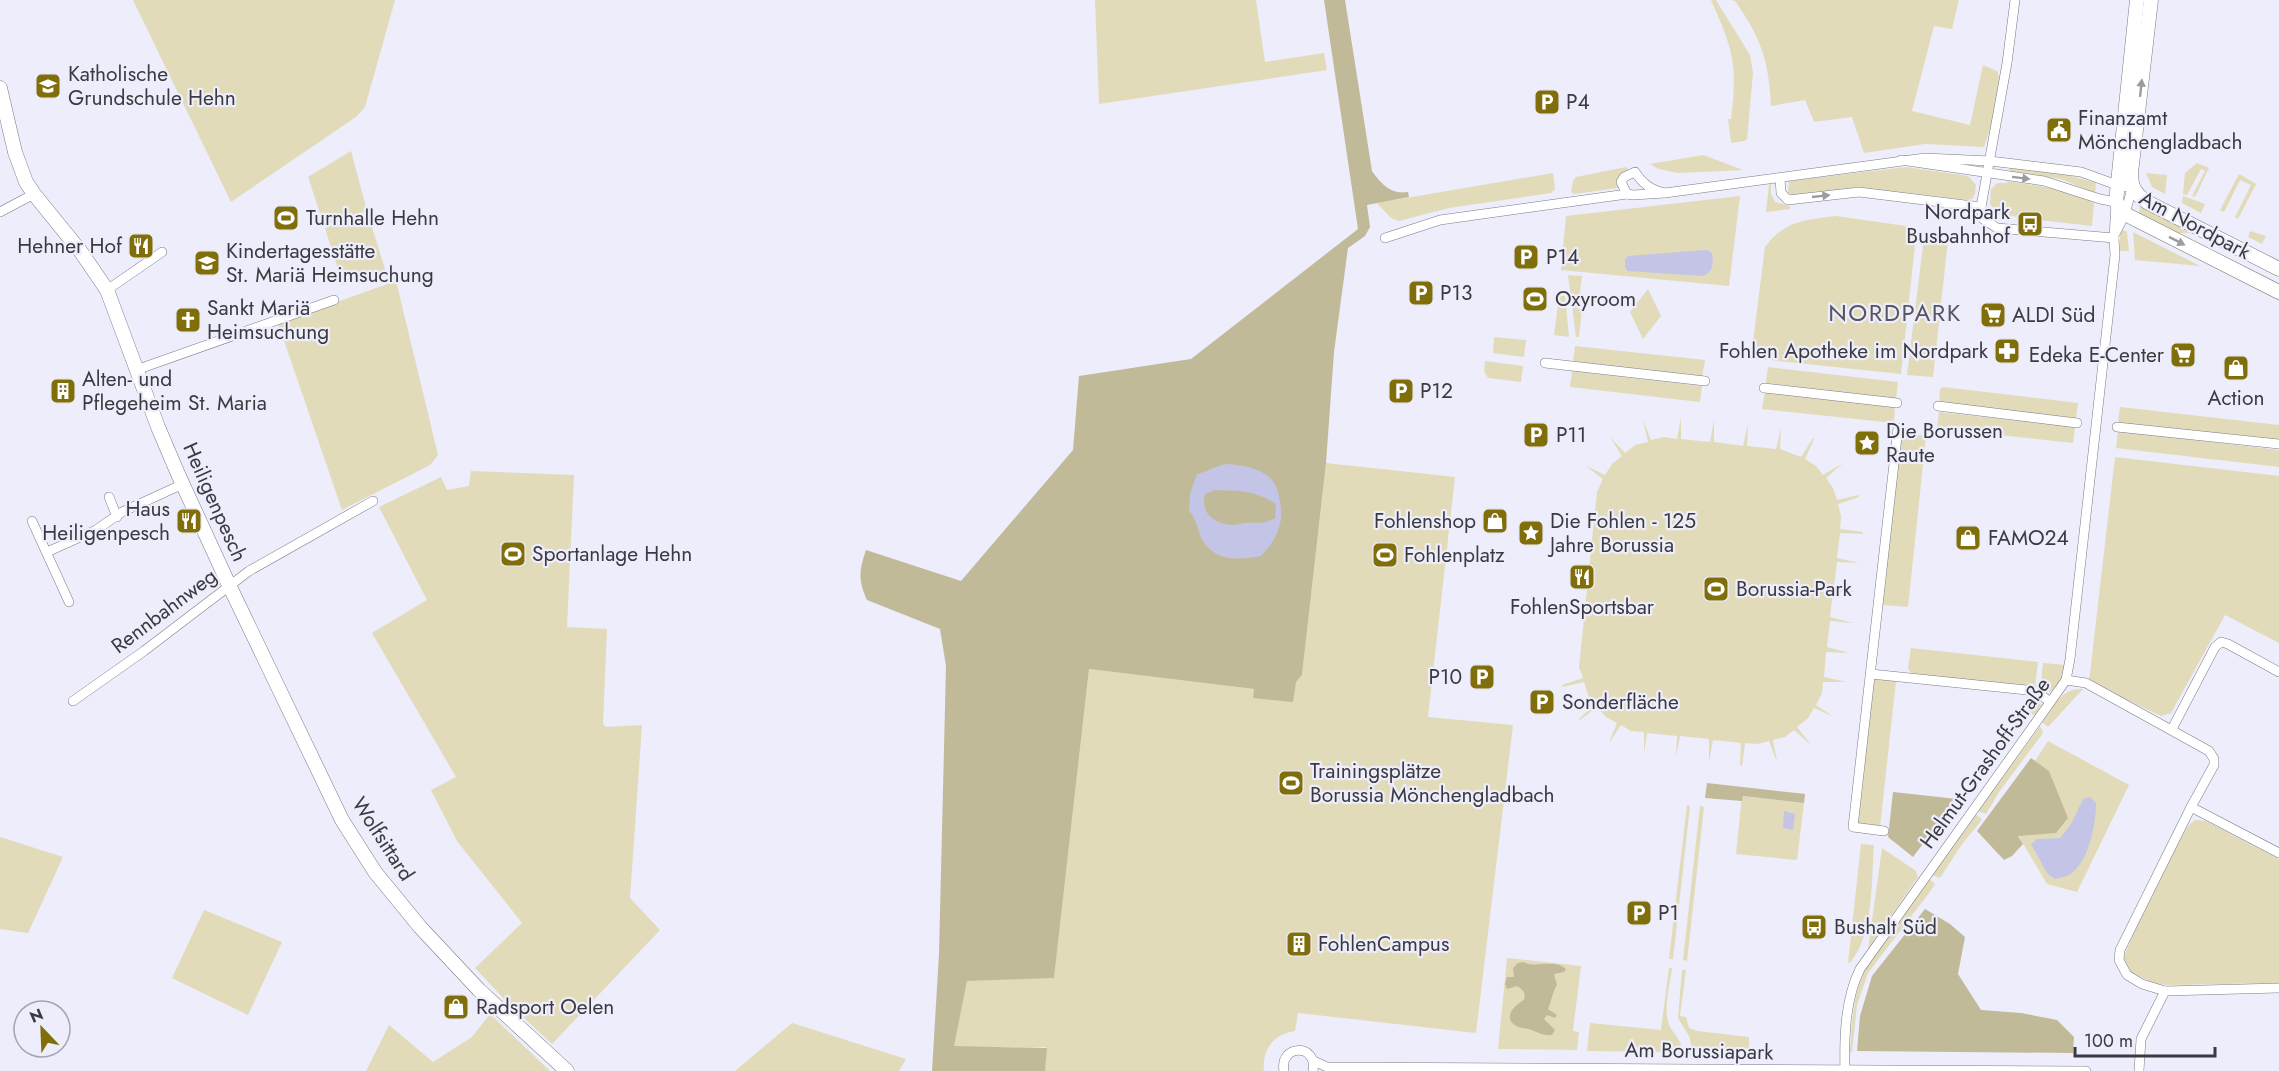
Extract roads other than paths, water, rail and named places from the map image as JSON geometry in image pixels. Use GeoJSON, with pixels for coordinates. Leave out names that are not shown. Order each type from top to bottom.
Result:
{"type":"FeatureCollection","features":[{"type":"Feature","properties":{"kind":"street"},"geometry":{"type":"LineString","coordinates":[[2015,0],[2007,63],[1981,207],[1983,219],[1997,228],[2114,238]]}},
{"type":"Feature","properties":{"kind":"street","name":"Am Nordpark"},"geometry":{"type":"LineString","coordinates":[[2137,0],[2117,185],[2120,208],[2279,292]]}},
{"type":"Feature","properties":{"kind":"street","name":"Am Nordpark"},"geometry":{"type":"LineString","coordinates":[[2151,0],[2131,172],[2132,188],[2139,197],[2147,202],[2279,269]]}},
{"type":"Feature","properties":{"kind":"street","name":"Heiligenpesch"},"geometry":{"type":"LineString","coordinates":[[0,88],[15,152],[26,182],[81,252],[107,290],[136,370],[183,484],[229,585]]}},
{"type":"Feature","properties":{"kind":"street"},"geometry":{"type":"LineString","coordinates":[[1385,238],[1412,227],[1467,215],[1627,194],[1665,193],[1925,158],[1990,161],[2081,172],[2132,188]]}},
{"type":"Feature","properties":{"kind":"street"},"geometry":{"type":"LineString","coordinates":[[1901,160],[2044,181],[2120,208]]}},
{"type":"Feature","properties":{"kind":"street"},"geometry":{"type":"LineString","coordinates":[[1627,194],[1621,182],[1624,177],[1635,172],[1641,182],[1649,188],[1665,193]]}},
{"type":"Feature","properties":{"kind":"street"},"geometry":{"type":"LineString","coordinates":[[1780,178],[1781,193],[1788,200],[1860,192],[1981,207]]}},
{"type":"Feature","properties":{"kind":"street","name":"Helmut-Grashoff-Straße"},"geometry":{"type":"LineString","coordinates":[[1845,1070],[1845,1044],[1851,994],[1860,969],[2066,680],[2094,451],[2115,255],[2114,238],[2120,208],[2132,188]]}},
{"type":"Feature","properties":{"kind":"street"},"geometry":{"type":"LineString","coordinates":[[0,212],[34,194]]}},
{"type":"Feature","properties":{"kind":"street","name":"Helmut-Grashoff-Straße"},"geometry":{"type":"LineString","coordinates":[[2114,238],[2120,208]]}},
{"type":"Feature","properties":{"kind":"street"},"geometry":{"type":"LineString","coordinates":[[107,290],[162,252]]}},
{"type":"Feature","properties":{"kind":"street"},"geometry":{"type":"LineString","coordinates":[[136,370],[334,300]]}},
{"type":"Feature","properties":{"kind":"street"},"geometry":{"type":"LineString","coordinates":[[1545,363],[1705,381]]}},
{"type":"Feature","properties":{"kind":"street"},"geometry":{"type":"LineString","coordinates":[[1764,388],[1897,403]]}},
{"type":"Feature","properties":{"kind":"street"},"geometry":{"type":"LineString","coordinates":[[1938,406],[2077,423]]}},
{"type":"Feature","properties":{"kind":"street"},"geometry":{"type":"LineString","coordinates":[[2117,427],[2279,444]]}},
{"type":"Feature","properties":{"kind":"street"},"geometry":{"type":"LineString","coordinates":[[1884,831],[1853,827],[1898,428]]}},
{"type":"Feature","properties":{"kind":"street"},"geometry":{"type":"LineString","coordinates":[[46,552],[96,530],[137,505],[183,484]]}},
{"type":"Feature","properties":{"kind":"street"},"geometry":{"type":"LineString","coordinates":[[109,497],[117,517]]}},
{"type":"Feature","properties":{"kind":"street","name":"Rennbahnweg"},"geometry":{"type":"LineString","coordinates":[[73,701],[178,626],[249,571],[374,501]]}},
{"type":"Feature","properties":{"kind":"street"},"geometry":{"type":"LineString","coordinates":[[32,520],[69,602]]}},
{"type":"Feature","properties":{"kind":"street","name":"Wolfsittard"},"geometry":{"type":"LineString","coordinates":[[229,585],[342,820],[375,872],[420,927],[479,990],[567,1071]]}},
{"type":"Feature","properties":{"kind":"street"},"geometry":{"type":"LineString","coordinates":[[2172,729],[2215,647],[2221,642],[2279,672]]}},
{"type":"Feature","properties":{"kind":"street"},"geometry":{"type":"LineString","coordinates":[[1871,674],[2036,691],[2050,702]]}},
{"type":"Feature","properties":{"kind":"street"},"geometry":{"type":"LineString","coordinates":[[2066,680],[2085,683],[2172,729],[2209,751],[2214,759],[2214,765],[2149,890],[2119,955],[2120,964],[2127,975],[2142,984],[2165,991],[2279,988]]}},
{"type":"Feature","properties":{"kind":"street"},"geometry":{"type":"LineString","coordinates":[[2192,807],[2279,853]]}},
{"type":"Feature","properties":{"kind":"street"},"geometry":{"type":"LineString","coordinates":[[2139,1071],[2141,1039],[2165,991]]}},
{"type":"Feature","properties":{"kind":"street","name":"Am Borussiapark"},"geometry":{"type":"LineString","coordinates":[[1284,1071],[1285,1058],[1294,1051],[1306,1052],[1313,1066],[1327,1067],[2086,1071]]}},
{"type":"Feature","properties":{"kind":"water"},"geometry":{"type":"Polygon","coordinates":[[[1705,250],[1711,252],[1713,263],[1709,272],[1703,276],[1627,271],[1625,267],[1625,259],[1628,256],[1705,250]]]}},
{"type":"Feature","properties":{"kind":"water"},"geometry":{"type":"Polygon","coordinates":[[[1224,465],[1240,465],[1258,470],[1268,476],[1277,488],[1281,506],[1279,529],[1272,543],[1261,556],[1237,559],[1215,553],[1203,541],[1195,519],[1189,511],[1190,494],[1197,474],[1224,465]],[[1215,490],[1205,494],[1204,501],[1207,512],[1214,520],[1234,525],[1264,522],[1275,518],[1276,504],[1268,499],[1244,492],[1215,490]]]}},
{"type":"Feature","properties":{"kind":"water"},"geometry":{"type":"Polygon","coordinates":[[[2090,797],[2096,803],[2096,812],[2093,832],[2082,862],[2069,875],[2055,879],[2047,873],[2031,844],[2037,839],[2060,838],[2071,824],[2083,799],[2090,797]]]}},
{"type":"Feature","properties":{"kind":"water"},"geometry":{"type":"Polygon","coordinates":[[[1784,811],[1795,814],[1793,830],[1783,828],[1784,811]]]}},
{"type":"Feature","properties":{"kind":"place","name":"Katholische Grundschule Hehn"},"geometry":{"type":"Point","coordinates":[48,86]}},
{"type":"Feature","properties":{"kind":"place","name":"P4"},"geometry":{"type":"Point","coordinates":[1547,102]}},
{"type":"Feature","properties":{"kind":"place","name":"Finanzamt Mönchengladbach"},"geometry":{"type":"Point","coordinates":[2059,130]}},
{"type":"Feature","properties":{"kind":"place","name":"Turnhalle Hehn"},"geometry":{"type":"Point","coordinates":[286,218]}},
{"type":"Feature","properties":{"kind":"place","name":"Nordpark Busbahnhof"},"geometry":{"type":"Point","coordinates":[2030,224]}},
{"type":"Feature","properties":{"kind":"place","name":"Hehner Hof"},"geometry":{"type":"Point","coordinates":[141,246]}},
{"type":"Feature","properties":{"kind":"place","name":"P14"},"geometry":{"type":"Point","coordinates":[1526,257]}},
{"type":"Feature","properties":{"kind":"place","name":"Kindertagesstätte St. Mariä Heimsuchung"},"geometry":{"type":"Point","coordinates":[207,263]}},
{"type":"Feature","properties":{"kind":"place","name":"P13"},"geometry":{"type":"Point","coordinates":[1421,293]}},
{"type":"Feature","properties":{"kind":"place","name":"Oxyroom"},"geometry":{"type":"Point","coordinates":[1535,299]}},
{"type":"Feature","properties":{"kind":"place","name":"ALDI Süd"},"geometry":{"type":"Point","coordinates":[1993,315]}},
{"type":"Feature","properties":{"kind":"place","name":"Sankt Mariä Heimsuchung"},"geometry":{"type":"Point","coordinates":[188,320]}},
{"type":"Feature","properties":{"kind":"place","name":"Fohlen Apotheke im Nordpark"},"geometry":{"type":"Point","coordinates":[2007,351]}},
{"type":"Feature","properties":{"kind":"place","name":"Edeka E-Center"},"geometry":{"type":"Point","coordinates":[2183,355]}},
{"type":"Feature","properties":{"kind":"place","name":"Action"},"geometry":{"type":"Point","coordinates":[2236,368]}},
{"type":"Feature","properties":{"kind":"place","name":"Alten- und Pflegeheim St. Maria"},"geometry":{"type":"Point","coordinates":[63,391]}},
{"type":"Feature","properties":{"kind":"place","name":"P12"},"geometry":{"type":"Point","coordinates":[1401,391]}},
{"type":"Feature","properties":{"kind":"place","name":"P11"},"geometry":{"type":"Point","coordinates":[1536,435]}},
{"type":"Feature","properties":{"kind":"place","name":"Die Borussen Raute"},"geometry":{"type":"Point","coordinates":[1867,443]}},
{"type":"Feature","properties":{"kind":"place","name":"Haus Heiligenpesch"},"geometry":{"type":"Point","coordinates":[189,521]}},
{"type":"Feature","properties":{"kind":"place","name":"Fohlenshop"},"geometry":{"type":"Point","coordinates":[1495,521]}},
{"type":"Feature","properties":{"kind":"place","name":"Die Fohlen - 125 Jahre Borussia"},"geometry":{"type":"Point","coordinates":[1531,533]}},
{"type":"Feature","properties":{"kind":"place","name":"FAMO24"},"geometry":{"type":"Point","coordinates":[1968,538]}},
{"type":"Feature","properties":{"kind":"place","name":"Sportanlage Hehn"},"geometry":{"type":"Point","coordinates":[513,554]}},
{"type":"Feature","properties":{"kind":"place","name":"Fohlenplatz"},"geometry":{"type":"Point","coordinates":[1385,555]}},
{"type":"Feature","properties":{"kind":"place","name":"FohlenSportsbar"},"geometry":{"type":"Point","coordinates":[1582,577]}},
{"type":"Feature","properties":{"kind":"place","name":"Borussia-Park"},"geometry":{"type":"Point","coordinates":[1716,589]}},
{"type":"Feature","properties":{"kind":"place","name":"P10"},"geometry":{"type":"Point","coordinates":[1482,677]}},
{"type":"Feature","properties":{"kind":"place","name":"Sonderfläche"},"geometry":{"type":"Point","coordinates":[1542,702]}},
{"type":"Feature","properties":{"kind":"place","name":"Trainingsplätze Borussia Mönchengladbach"},"geometry":{"type":"Point","coordinates":[1291,783]}},
{"type":"Feature","properties":{"kind":"place","name":"P1"},"geometry":{"type":"Point","coordinates":[1639,913]}},
{"type":"Feature","properties":{"kind":"place","name":"Bushalt Süd"},"geometry":{"type":"Point","coordinates":[1814,927]}},
{"type":"Feature","properties":{"kind":"place","name":"FohlenCampus"},"geometry":{"type":"Point","coordinates":[1299,944]}},
{"type":"Feature","properties":{"kind":"place","name":"Radsport Oelen"},"geometry":{"type":"Point","coordinates":[456,1007]}},
{"type":"Feature","properties":{"kind":"district","name":"NORDPARK"},"geometry":{"type":"Point","coordinates":[1895,312]}}]}
